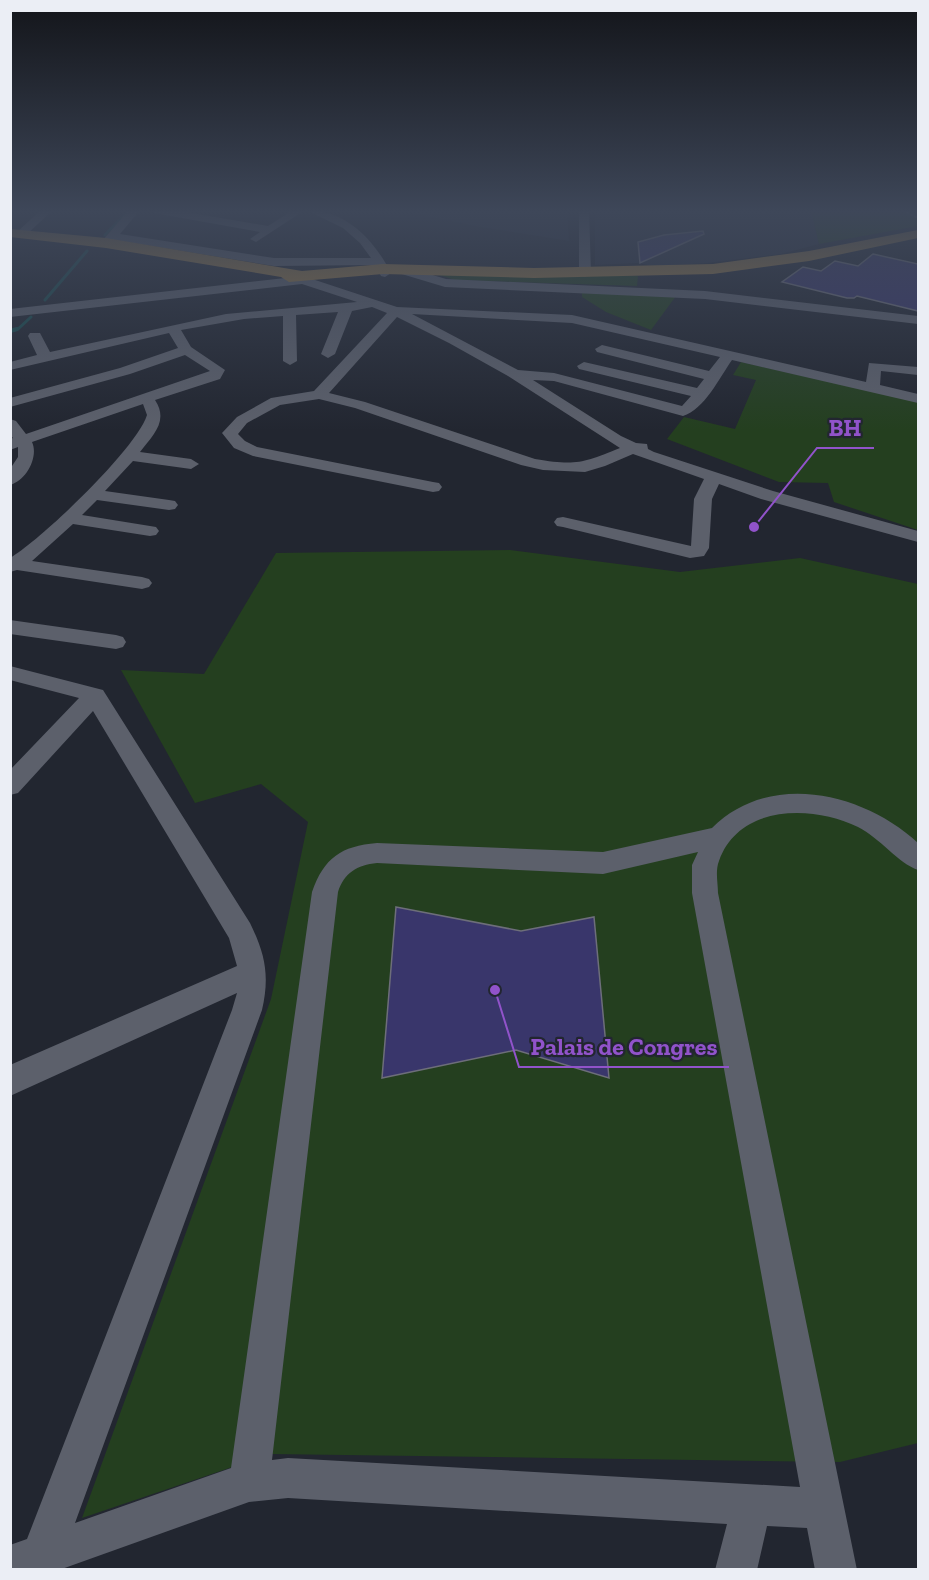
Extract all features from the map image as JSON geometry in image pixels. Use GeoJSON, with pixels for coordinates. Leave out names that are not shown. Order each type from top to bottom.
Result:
{"type":"FeatureCollection","features":[{"type":"Feature","properties":{"kind":"main road"},"geometry":{"type":"LineString","coordinates":[[350,284],[350,290]]}},
{"type":"Feature","properties":{"kind":"street"},"geometry":{"type":"LineString","coordinates":[[166,294],[196,284]]}},
{"type":"Feature","properties":{"kind":"street"},"geometry":{"type":"LineString","coordinates":[[10,313],[264,284]]}},
{"type":"Feature","properties":{"kind":"street"},"geometry":{"type":"LineString","coordinates":[[319,284],[384,307]]}},
{"type":"Feature","properties":{"kind":"street"},"geometry":{"type":"LineString","coordinates":[[324,284],[350,290],[453,340],[513,373],[632,448],[713,479],[918,537]]}},
{"type":"Feature","properties":{"kind":"street"},"geometry":{"type":"LineString","coordinates":[[461,284],[705,295],[918,320]]}},
{"type":"Feature","properties":{"kind":"street"},"geometry":{"type":"LineString","coordinates":[[551,288],[605,325]]}},
{"type":"Feature","properties":{"kind":"street"},"geometry":{"type":"LineString","coordinates":[[319,395],[384,307]]}},
{"type":"Feature","properties":{"kind":"street"},"geometry":{"type":"LineString","coordinates":[[10,366],[225,318],[289,311],[384,307],[548,316],[605,325],[729,356],[918,398]]}},
{"type":"Feature","properties":{"kind":"street"},"geometry":{"type":"LineString","coordinates":[[328,354],[346,308]]}},
{"type":"Feature","properties":{"kind":"street"},"geometry":{"type":"LineString","coordinates":[[289,311],[290,361]]}},
{"type":"Feature","properties":{"kind":"street"},"geometry":{"type":"LineString","coordinates":[[17,442],[218,373],[215,368],[186,350],[173,329]]}},
{"type":"Feature","properties":{"kind":"street"},"geometry":{"type":"LineString","coordinates":[[568,380],[622,329]]}},
{"type":"Feature","properties":{"kind":"street"},"geometry":{"type":"LineString","coordinates":[[35,336],[45,357]]}},
{"type":"Feature","properties":{"kind":"street"},"geometry":{"type":"LineString","coordinates":[[602,349],[715,376]]}},
{"type":"Feature","properties":{"kind":"street"},"geometry":{"type":"LineString","coordinates":[[12,401],[125,371],[186,350]]}},
{"type":"Feature","properties":{"kind":"street"},"geometry":{"type":"LineString","coordinates":[[513,373],[568,380],[683,411],[690,408],[702,394],[729,356]]}},
{"type":"Feature","properties":{"kind":"street"},"geometry":{"type":"LineString","coordinates":[[584,366],[702,394]]}},
{"type":"Feature","properties":{"kind":"street"},"geometry":{"type":"LineString","coordinates":[[873,387],[874,366],[918,372]]}},
{"type":"Feature","properties":{"kind":"street"},"geometry":{"type":"LineString","coordinates":[[433,487],[253,451],[233,440],[230,433],[234,427],[264,407],[292,398],[319,395],[360,405],[527,462],[549,466],[592,466],[632,448],[656,448],[698,461],[739,487]]}},
{"type":"Feature","properties":{"kind":"street"},"geometry":{"type":"LineString","coordinates":[[13,565],[69,518],[128,455],[148,430],[155,412],[146,398]]}},
{"type":"Feature","properties":{"kind":"street"},"geometry":{"type":"LineString","coordinates":[[10,480],[26,458],[28,451],[17,442],[11,426]]}},
{"type":"Feature","properties":{"kind":"street"},"geometry":{"type":"LineString","coordinates":[[128,455],[191,464]]}},
{"type":"Feature","properties":{"kind":"street"},"geometry":{"type":"LineString","coordinates":[[563,522],[697,552],[700,548],[703,499],[713,479]]}},
{"type":"Feature","properties":{"kind":"street"},"geometry":{"type":"LineString","coordinates":[[92,494],[170,505]]}},
{"type":"Feature","properties":{"kind":"street"},"geometry":{"type":"LineString","coordinates":[[69,518],[150,531]]}},
{"type":"Feature","properties":{"kind":"street"},"geometry":{"type":"LineString","coordinates":[[13,565],[142,583]]}},
{"type":"Feature","properties":{"kind":"street"},"geometry":{"type":"LineString","coordinates":[[10,627],[116,642]]}},
{"type":"Feature","properties":{"kind":"street"},"geometry":{"type":"LineString","coordinates":[[10,673],[95,695],[240,931],[249,953],[253,972],[247,1010],[26,1560]]}},
{"type":"Feature","properties":{"kind":"street"},"geometry":{"type":"LineString","coordinates":[[10,786],[95,695]]}},
{"type":"Feature","properties":{"kind":"street"},"geometry":{"type":"LineString","coordinates":[[836,1569],[705,893],[705,863],[717,837],[737,818],[765,806],[797,802],[832,807],[866,819],[897,838],[918,859]]}},
{"type":"Feature","properties":{"kind":"street"},"geometry":{"type":"LineString","coordinates":[[249,1482],[324,904],[329,879],[339,865],[349,859],[377,853],[603,863],[717,837]]}},
{"type":"Feature","properties":{"kind":"street"},"geometry":{"type":"LineString","coordinates":[[10,1081],[253,972]]}},
{"type":"Feature","properties":{"kind":"street"},"geometry":{"type":"LineString","coordinates":[[26,1560],[249,1482],[288,1478],[824,1509]]}},
{"type":"Feature","properties":{"kind":"street"},"geometry":{"type":"LineString","coordinates":[[735,1569],[752,1504]]}},
{"type":"Feature","properties":{"kind":"green space"},"geometry":{"type":"Polygon","coordinates":[[[568,284],[637,284],[637,286],[568,284]]]}},
{"type":"Feature","properties":{"kind":"green space"},"geometry":{"type":"Polygon","coordinates":[[[582,293],[676,296],[651,330],[606,312],[582,297],[582,293]]]}},
{"type":"Feature","properties":{"kind":"green space"},"geometry":{"type":"Polygon","coordinates":[[[741,362],[918,402],[918,530],[834,502],[828,483],[779,482],[667,439],[684,417],[735,429],[756,380],[733,375],[741,362]]]}},
{"type":"Feature","properties":{"kind":"green space"},"geometry":{"type":"Polygon","coordinates":[[[510,550],[680,572],[800,558],[918,584],[918,1443],[840,1462],[271,1454],[82,1518],[271,999],[308,822],[261,784],[195,803],[121,670],[204,674],[276,553],[510,550]]]}},
{"type":"Feature","properties":{"kind":"building"},"geometry":{"type":"Polygon","coordinates":[[[789,284],[918,284],[918,311],[857,296],[847,298],[789,284]]]}},
{"type":"Feature","properties":{"kind":"building"},"geometry":{"type":"Polygon","coordinates":[[[396,907],[521,931],[594,917],[609,1078],[516,1050],[382,1078],[396,907]]]}},
{"type":"Feature","properties":{"kind":"waterway"},"geometry":{"type":"LineString","coordinates":[[45,300],[59,284]]}},
{"type":"Feature","properties":{"kind":"waterway"},"geometry":{"type":"LineString","coordinates":[[11,331],[18,329],[31,317]]}},
{"type":"Feature","properties":{"kind":"waterway"},"geometry":{"type":"LineString","coordinates":[[10,331],[17,329]]}},
{"type":"Feature","properties":{"kind":"place","name":"BH"},"geometry":{"type":"Point","coordinates":[754,527]}},
{"type":"Feature","properties":{"kind":"place","name":"Palais de Congres"},"geometry":{"type":"Point","coordinates":[495,990]}}]}
